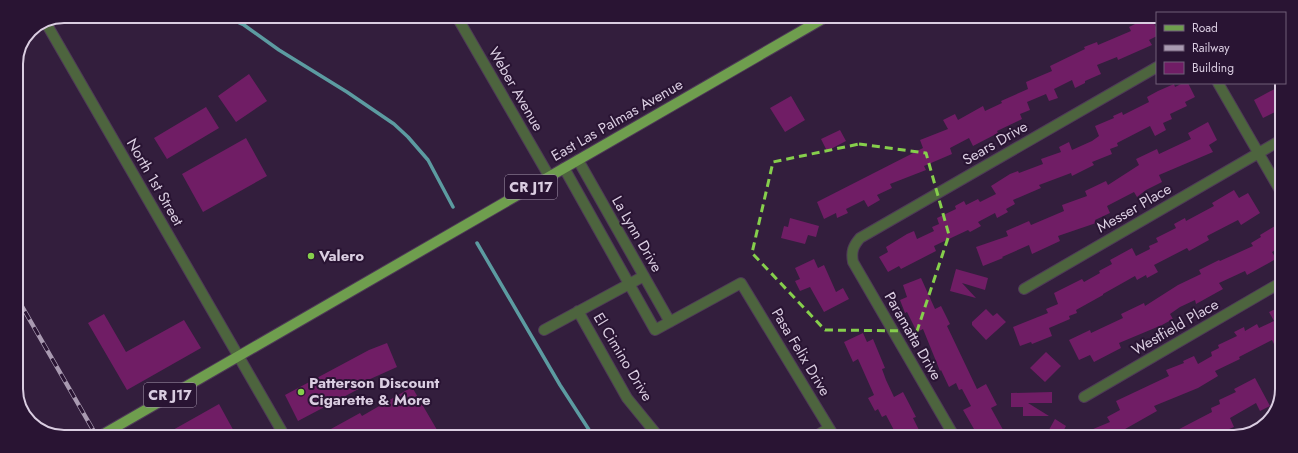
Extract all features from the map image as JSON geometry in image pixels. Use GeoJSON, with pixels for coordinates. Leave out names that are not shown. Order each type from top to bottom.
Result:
{"type":"FeatureCollection","features":[{"type":"Feature","properties":{"kind":"main road","name":"East Las Palmas Avenue"},"geometry":{"type":"LineString","coordinates":[[238,356],[815,23]]}},
{"type":"Feature","properties":{"kind":"main road","name":"CR J17"},"geometry":{"type":"LineString","coordinates":[[111,430],[238,356]]}},
{"type":"Feature","properties":{"kind":"street","name":"Weber Avenue"},"geometry":{"type":"LineString","coordinates":[[460,23],[549,176]]}},
{"type":"Feature","properties":{"kind":"street","name":"North 1st Street"},"geometry":{"type":"LineString","coordinates":[[47,26],[281,430]]}},
{"type":"Feature","properties":{"kind":"street","name":"Sears Drive"},"geometry":{"type":"LineString","coordinates":[[852,249],[860,238],[1156,68]]}},
{"type":"Feature","properties":{"kind":"street"},"geometry":{"type":"LineString","coordinates":[[1219,84],[1275,181]]}},
{"type":"Feature","properties":{"kind":"street","name":"Messer Place"},"geometry":{"type":"LineString","coordinates":[[1024,288],[1275,144]]}},
{"type":"Feature","properties":{"kind":"street","name":"La Lynn Drive"},"geometry":{"type":"LineString","coordinates":[[564,168],[655,330],[670,322],[578,160]]}},
{"type":"Feature","properties":{"kind":"street","name":"Paramatta Drive"},"geometry":{"type":"LineString","coordinates":[[852,249],[853,262],[951,430]]}},
{"type":"Feature","properties":{"kind":"street"},"geometry":{"type":"LineString","coordinates":[[544,330],[644,276]]}},
{"type":"Feature","properties":{"kind":"street","name":"Pasa Felix Drive"},"geometry":{"type":"LineString","coordinates":[[670,322],[741,283],[831,430]]}},
{"type":"Feature","properties":{"kind":"street","name":"Westfield Place"},"geometry":{"type":"LineString","coordinates":[[1084,396],[1275,286]]}},
{"type":"Feature","properties":{"kind":"street","name":"El Cimino Drive"},"geometry":{"type":"LineString","coordinates":[[578,311],[627,398],[653,430]]}},
{"type":"Feature","properties":{"kind":"highlighted area"},"geometry":{"type":"Polygon","coordinates":[[[859,144],[926,153],[949,235],[917,331],[825,330],[752,253],[773,162],[859,144]]]}},
{"type":"Feature","properties":{"kind":"building"},"geometry":{"type":"Polygon","coordinates":[[[1137,23],[1154,23],[1156,27],[1156,36],[1149,40],[1152,45],[1118,60],[1117,57],[1097,65],[1101,74],[1085,81],[1085,83],[1075,88],[1072,80],[1054,89],[1058,98],[1049,101],[1046,94],[1027,102],[1030,110],[1020,114],[1022,119],[997,131],[998,133],[973,146],[969,138],[950,148],[952,154],[924,166],[926,170],[890,184],[892,188],[877,195],[880,200],[868,207],[864,200],[846,209],[848,213],[837,218],[836,213],[824,219],[817,202],[923,148],[920,140],[948,129],[943,120],[955,114],[958,120],[983,106],[985,111],[1002,103],[1001,101],[1028,89],[1026,82],[1052,71],[1050,66],[1085,49],[1084,47],[1097,42],[1098,45],[1131,31],[1129,27],[1137,23]]]}},
{"type":"Feature","properties":{"kind":"building"},"geometry":{"type":"Polygon","coordinates":[[[249,74],[267,101],[236,122],[218,96],[249,74]]]}},
{"type":"Feature","properties":{"kind":"building"},"geometry":{"type":"Polygon","coordinates":[[[1174,84],[1175,87],[1181,84],[1188,84],[1195,97],[1185,102],[1187,106],[1170,114],[1172,119],[1163,123],[1166,130],[1155,136],[1150,126],[1117,143],[1118,146],[1110,149],[1112,154],[1092,162],[1094,165],[1072,176],[1071,173],[1039,185],[1041,188],[1013,200],[1015,204],[1006,209],[1008,212],[997,218],[995,213],[978,222],[981,226],[970,232],[968,230],[934,246],[936,251],[901,269],[899,266],[888,272],[879,257],[888,252],[886,247],[914,231],[917,239],[934,231],[932,227],[939,224],[937,218],[956,209],[955,206],[964,201],[966,205],[978,199],[980,202],[996,194],[991,186],[1010,174],[1018,171],[1019,173],[1043,164],[1041,159],[1061,152],[1059,147],[1069,142],[1072,150],[1092,141],[1099,136],[1095,126],[1114,118],[1113,116],[1122,112],[1123,115],[1149,102],[1147,97],[1158,91],[1174,84]]]}},
{"type":"Feature","properties":{"kind":"building"},"geometry":{"type":"Polygon","coordinates":[[[1275,89],[1275,112],[1263,118],[1254,100],[1275,89]]]}},
{"type":"Feature","properties":{"kind":"building"},"geometry":{"type":"Polygon","coordinates":[[[791,96],[805,120],[785,132],[770,108],[791,96]]]}},
{"type":"Feature","properties":{"kind":"building"},"geometry":{"type":"Polygon","coordinates":[[[206,107],[219,128],[167,159],[154,138],[206,107]]]}},
{"type":"Feature","properties":{"kind":"building"},"geometry":{"type":"Polygon","coordinates":[[[1208,122],[1217,140],[1209,145],[1213,152],[1159,175],[1162,182],[1146,190],[1137,197],[1134,192],[1107,206],[1110,213],[1095,220],[1096,223],[1058,236],[1060,241],[1032,254],[1029,245],[983,266],[976,247],[1008,236],[1006,231],[1029,221],[1031,225],[1064,211],[1062,205],[1087,196],[1085,191],[1106,181],[1108,185],[1139,165],[1136,159],[1157,149],[1159,154],[1191,139],[1188,133],[1208,122]]]}},
{"type":"Feature","properties":{"kind":"building"},"geometry":{"type":"Polygon","coordinates":[[[840,130],[846,141],[827,151],[821,139],[840,130]]]}},
{"type":"Feature","properties":{"kind":"building"},"geometry":{"type":"Polygon","coordinates":[[[246,138],[267,176],[203,212],[182,174],[246,138]]]}},
{"type":"Feature","properties":{"kind":"building"},"geometry":{"type":"Polygon","coordinates":[[[1234,190],[1239,198],[1248,193],[1260,213],[1241,225],[1238,220],[1207,236],[1209,240],[1189,251],[1187,248],[1154,265],[1158,272],[1147,278],[1146,275],[1137,280],[1135,276],[1103,294],[1076,310],[1077,313],[1069,316],[1070,319],[1049,328],[1052,336],[1032,344],[1031,342],[1020,346],[1013,327],[1048,313],[1046,309],[1058,304],[1054,293],[1082,279],[1084,282],[1100,273],[1099,271],[1112,264],[1110,260],[1132,248],[1136,256],[1150,249],[1149,246],[1158,242],[1156,238],[1176,228],[1174,224],[1185,218],[1186,221],[1214,206],[1212,203],[1234,190]]]}},
{"type":"Feature","properties":{"kind":"building"},"geometry":{"type":"Polygon","coordinates":[[[790,218],[819,226],[816,237],[808,235],[805,244],[781,238],[784,226],[788,227],[790,218]]]}},
{"type":"Feature","properties":{"kind":"building"},"geometry":{"type":"Polygon","coordinates":[[[1275,226],[1275,250],[1272,252],[1275,260],[1247,275],[1245,271],[1219,283],[1223,289],[1196,304],[1195,300],[1180,307],[1170,314],[1173,319],[1119,343],[1121,348],[1094,362],[1090,355],[1079,360],[1069,340],[1090,330],[1091,333],[1123,318],[1121,314],[1144,303],[1145,306],[1178,285],[1201,274],[1199,270],[1253,246],[1251,243],[1261,237],[1260,235],[1275,226]]]}},
{"type":"Feature","properties":{"kind":"building"},"geometry":{"type":"Polygon","coordinates":[[[814,259],[818,268],[824,265],[836,292],[843,288],[849,299],[824,312],[810,287],[800,291],[795,281],[800,279],[795,268],[814,259]]]}},
{"type":"Feature","properties":{"kind":"building"},"geometry":{"type":"Polygon","coordinates":[[[956,269],[988,278],[985,290],[962,283],[976,298],[950,291],[956,269]]]}},
{"type":"Feature","properties":{"kind":"building"},"geometry":{"type":"Polygon","coordinates":[[[921,278],[935,309],[941,306],[950,324],[947,326],[977,389],[986,384],[997,405],[991,408],[1003,430],[975,430],[963,410],[971,406],[962,389],[959,390],[956,383],[949,387],[941,370],[940,371],[923,329],[917,332],[907,312],[905,313],[900,300],[907,297],[903,285],[921,278]]]}},
{"type":"Feature","properties":{"kind":"building"},"geometry":{"type":"Polygon","coordinates":[[[986,309],[993,316],[997,313],[1006,322],[986,340],[972,325],[972,322],[986,309]]]}},
{"type":"Feature","properties":{"kind":"building"},"geometry":{"type":"Polygon","coordinates":[[[1275,309],[1275,346],[1272,340],[1239,357],[1240,359],[1215,371],[1218,376],[1198,388],[1154,406],[1157,411],[1123,430],[1091,430],[1110,422],[1107,417],[1120,410],[1116,401],[1169,376],[1166,370],[1184,363],[1183,361],[1194,356],[1198,364],[1212,356],[1211,352],[1219,348],[1218,345],[1237,336],[1234,332],[1244,327],[1245,331],[1257,324],[1259,328],[1274,321],[1269,312],[1275,309]]]}},
{"type":"Feature","properties":{"kind":"building"},"geometry":{"type":"Polygon","coordinates":[[[104,314],[126,352],[184,320],[201,348],[127,390],[88,323],[104,314]]]}},
{"type":"Feature","properties":{"kind":"building"},"geometry":{"type":"Polygon","coordinates":[[[863,333],[867,342],[873,339],[885,368],[882,369],[894,397],[903,392],[916,417],[913,418],[919,430],[894,430],[886,415],[882,417],[878,409],[875,411],[868,398],[874,395],[858,359],[853,362],[844,342],[863,333]]]}},
{"type":"Feature","properties":{"kind":"building"},"geometry":{"type":"Polygon","coordinates":[[[387,343],[397,367],[368,380],[370,383],[298,421],[285,395],[369,350],[387,343]]]}},
{"type":"Feature","properties":{"kind":"building"},"geometry":{"type":"Polygon","coordinates":[[[1046,352],[1061,366],[1045,382],[1030,368],[1046,352]]]}},
{"type":"Feature","properties":{"kind":"building"},"geometry":{"type":"Polygon","coordinates":[[[1255,378],[1270,406],[1260,411],[1256,403],[1230,418],[1234,427],[1227,430],[1177,430],[1212,412],[1211,408],[1220,404],[1219,400],[1236,392],[1234,389],[1255,378]]]}},
{"type":"Feature","properties":{"kind":"building"},"geometry":{"type":"Polygon","coordinates":[[[412,387],[437,430],[329,430],[360,413],[362,416],[412,387]]]}},
{"type":"Feature","properties":{"kind":"building"},"geometry":{"type":"Polygon","coordinates":[[[1052,392],[1052,403],[1028,403],[1049,416],[1023,416],[1023,407],[1011,407],[1011,393],[1052,392]]]}},
{"type":"Feature","properties":{"kind":"building"},"geometry":{"type":"Polygon","coordinates":[[[219,404],[233,430],[173,430],[219,404]]]}},
{"type":"Feature","properties":{"kind":"building"},"geometry":{"type":"Polygon","coordinates":[[[1055,419],[1066,426],[1064,430],[1049,430],[1055,419]]]}},
{"type":"Feature","properties":{"kind":"waterway"},"geometry":{"type":"LineString","coordinates":[[240,23],[394,124],[408,137],[428,160],[453,207]]}},
{"type":"Feature","properties":{"kind":"waterway"},"geometry":{"type":"LineString","coordinates":[[477,243],[560,385],[589,430]]}},
{"type":"Feature","properties":{"kind":"railway"},"geometry":{"type":"LineString","coordinates":[[23,308],[93,430]]}},
{"type":"Feature","properties":{"kind":"place","name":"Valero"},"geometry":{"type":"Point","coordinates":[311,256]}},
{"type":"Feature","properties":{"kind":"place","name":"Patterson Discount Cigarette & More"},"geometry":{"type":"Point","coordinates":[301,392]}}]}
